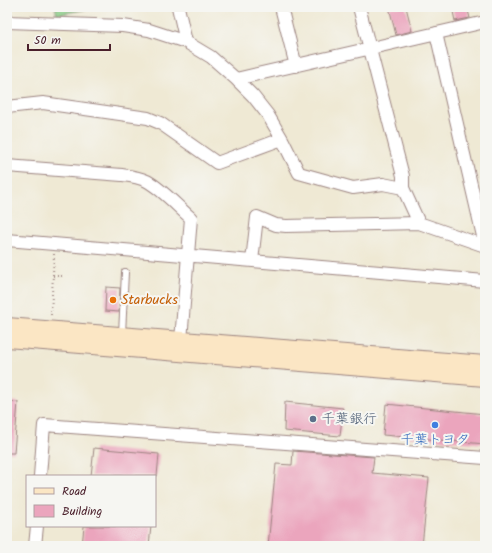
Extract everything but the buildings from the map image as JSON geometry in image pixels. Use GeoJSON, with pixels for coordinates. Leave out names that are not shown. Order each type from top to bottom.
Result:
{"type":"FeatureCollection","features":[{"type":"Feature","properties":{"kind":"street"},"geometry":{"type":"LineString","coordinates":[[178,7],[186,42]]}},
{"type":"Feature","properties":{"kind":"street"},"geometry":{"type":"LineString","coordinates":[[281,7],[296,66]]}},
{"type":"Feature","properties":{"kind":"street"},"geometry":{"type":"LineString","coordinates":[[359,7],[403,176],[403,188],[419,223]]}},
{"type":"Feature","properties":{"kind":"street"},"geometry":{"type":"LineString","coordinates":[[7,22],[123,26],[149,30],[186,42],[211,58],[236,79],[253,96],[268,115],[282,138],[299,173],[353,188],[383,184],[403,188]]}},
{"type":"Feature","properties":{"kind":"street"},"geometry":{"type":"LineString","coordinates":[[236,79],[485,22]]}},
{"type":"Feature","properties":{"kind":"street"},"geometry":{"type":"LineString","coordinates":[[436,33],[485,246]]}},
{"type":"Feature","properties":{"kind":"street"},"geometry":{"type":"LineString","coordinates":[[7,107],[43,103],[148,118],[160,123],[217,163],[282,138]]}},
{"type":"Feature","properties":{"kind":"street"},"geometry":{"type":"LineString","coordinates":[[7,166],[135,177],[147,181],[158,189],[191,218],[181,340]]}},
{"type":"Feature","properties":{"kind":"street"},"geometry":{"type":"LineString","coordinates":[[252,261],[257,217],[276,225],[286,226],[419,223],[485,246]]}},
{"type":"Feature","properties":{"kind":"street"},"geometry":{"type":"LineString","coordinates":[[7,240],[485,281]]}},
{"type":"Feature","properties":{"kind":"street"},"geometry":{"type":"LineString","coordinates":[[7,326],[485,364]]}},
{"type":"Feature","properties":{"kind":"street"},"geometry":{"type":"LineString","coordinates":[[7,339],[485,378]]}},
{"type":"Feature","properties":{"kind":"street"},"geometry":{"type":"LineString","coordinates":[[40,475],[44,425],[485,458]]}},
{"type":"Feature","properties":{"kind":"street"},"geometry":{"type":"LineString","coordinates":[[35,546],[37,527]]}},
{"type":"Feature","properties":{"kind":"lane"},"geometry":{"type":"LineString","coordinates":[[122,335],[125,272]]}},
{"type":"Feature","properties":{"kind":"path"},"geometry":{"type":"LineString","coordinates":[[51,315],[55,244]]}},
{"type":"Feature","properties":{"kind":"path"},"geometry":{"type":"LineString","coordinates":[[52,276],[62,276]]}},
{"type":"Feature","properties":{"kind":"green space"},"geometry":{"type":"Polygon","coordinates":[[[55,7],[97,7],[57,15],[55,7]]]}},
{"type":"Feature","properties":{"kind":"place","name":"Starbucks"},"geometry":{"type":"Point","coordinates":[113,300]}},
{"type":"Feature","properties":{"kind":"place","name":"千葉銀行"},"geometry":{"type":"Point","coordinates":[313,419]}},
{"type":"Feature","properties":{"kind":"place","name":"千葉トヨタ"},"geometry":{"type":"Point","coordinates":[435,425]}}]}
